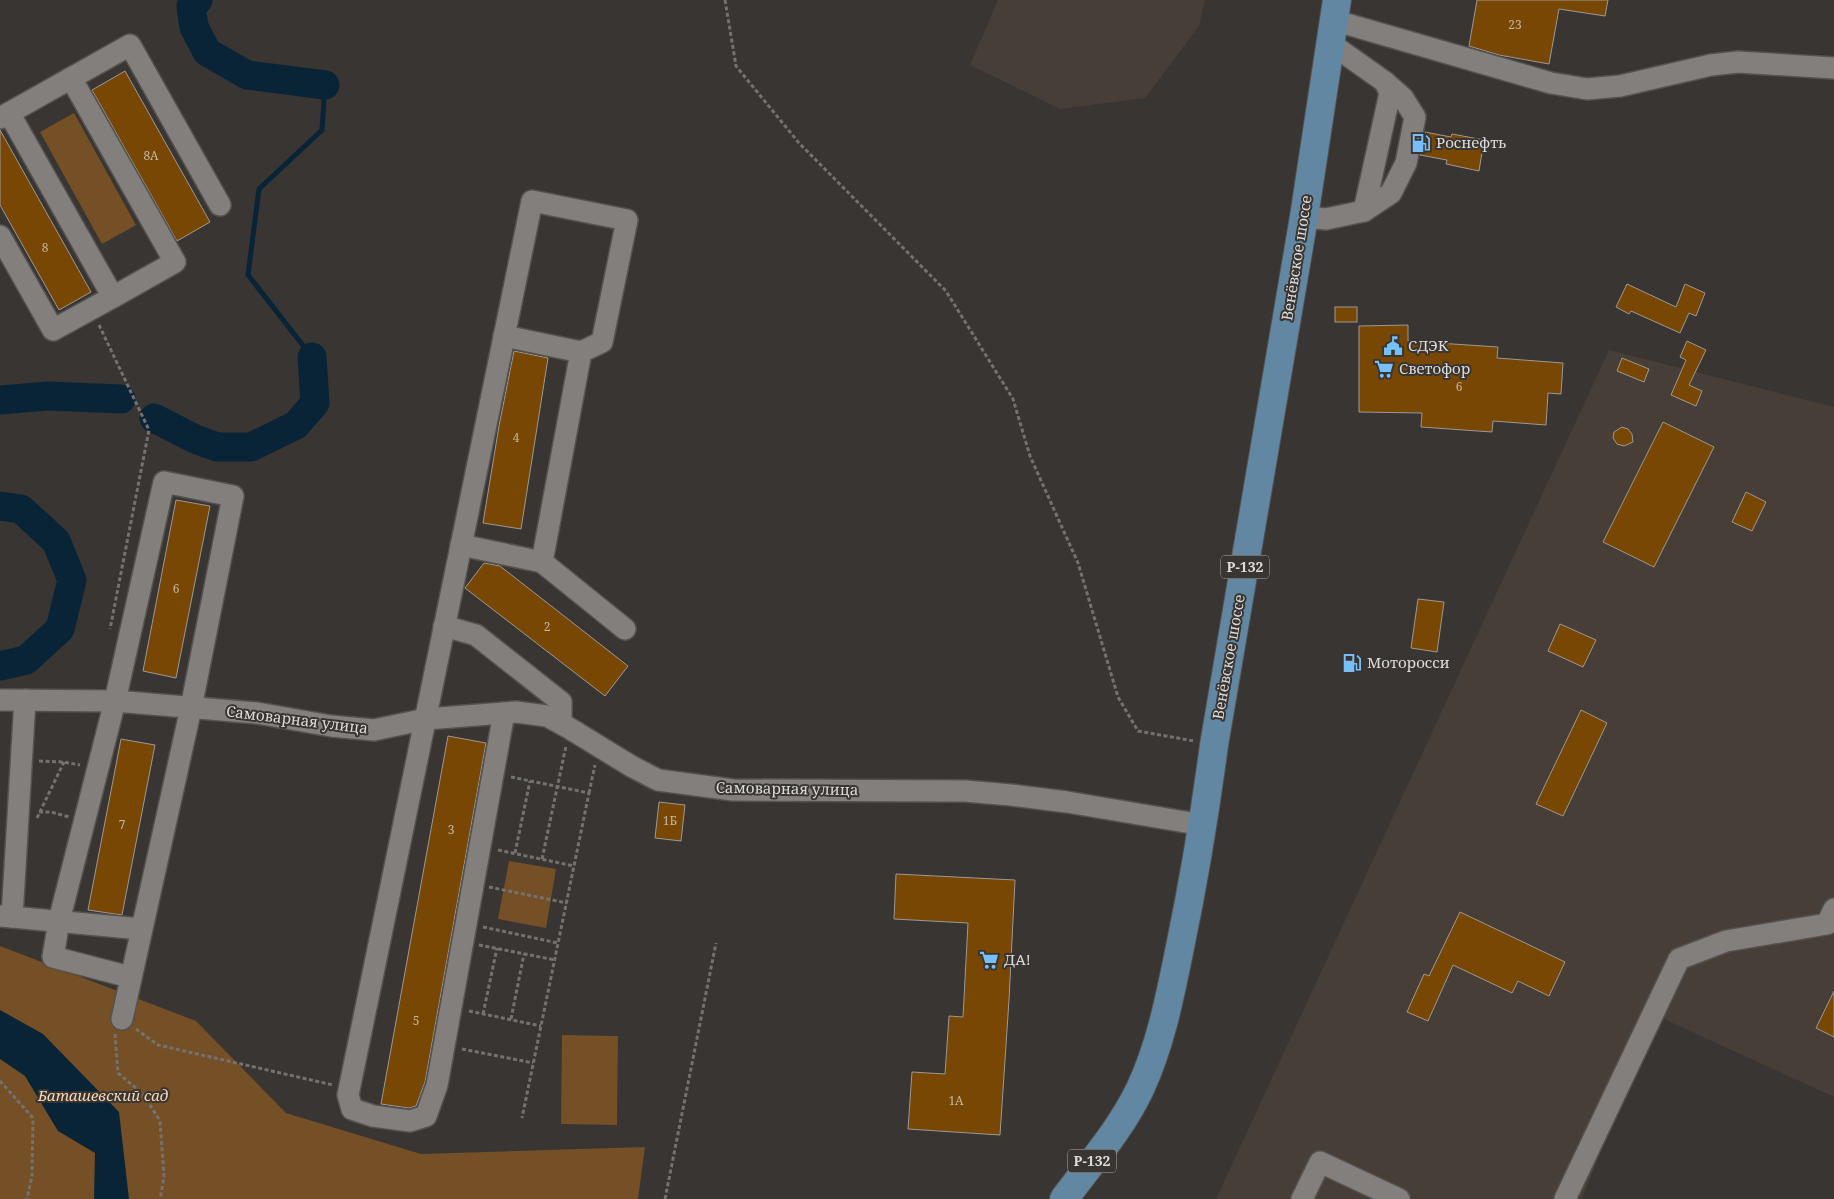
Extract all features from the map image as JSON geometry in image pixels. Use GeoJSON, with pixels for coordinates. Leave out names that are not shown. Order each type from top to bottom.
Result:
{"type":"FeatureCollection","features":[{"type":"Feature","properties":{"kind":"main road","name":"Венёвское шоссе"},"geometry":{"type":"LineString","coordinates":[[1064,1199],[1119,1123],[1139,1091],[1157,1050],[1170,1000],[1203,825],[1214,745],[1304,217],[1333,21]]}},
{"type":"Feature","properties":{"kind":"street"},"geometry":{"type":"LineString","coordinates":[[1333,21],[1551,83],[1587,89],[1620,86],[1720,64],[1774,63],[1834,68]]}},
{"type":"Feature","properties":{"kind":"street"},"geometry":{"type":"LineString","coordinates":[[1304,217],[1326,219],[1364,211],[1391,192],[1406,163],[1415,117],[1403,98],[1385,82],[1333,21]]}},
{"type":"Feature","properties":{"kind":"street"},"geometry":{"type":"LineString","coordinates":[[113,297],[4,115],[130,45],[220,205]]}},
{"type":"Feature","properties":{"kind":"street"},"geometry":{"type":"LineString","coordinates":[[0,236],[53,330],[174,262],[71,78]]}},
{"type":"Feature","properties":{"kind":"street"},"geometry":{"type":"LineString","coordinates":[[1364,211],[1390,93],[1385,82]]}},
{"type":"Feature","properties":{"kind":"street"},"geometry":{"type":"LineString","coordinates":[[504,336],[581,352],[602,342],[627,220],[532,201],[504,336],[461,545],[444,626],[350,1089],[348,1095],[352,1109],[373,1116],[410,1121],[426,1116],[437,1085],[504,713]]}},
{"type":"Feature","properties":{"kind":"street"},"geometry":{"type":"LineString","coordinates":[[542,562],[581,352]]}},
{"type":"Feature","properties":{"kind":"street"},"geometry":{"type":"LineString","coordinates":[[122,1019],[191,708],[232,496],[164,482],[115,701],[59,921],[52,957],[130,977]]}},
{"type":"Feature","properties":{"kind":"street"},"geometry":{"type":"LineString","coordinates":[[461,545],[542,562],[625,629]]}},
{"type":"Feature","properties":{"kind":"street"},"geometry":{"type":"LineString","coordinates":[[444,626],[476,635],[561,702],[565,726]]}},
{"type":"Feature","properties":{"kind":"street","name":"Самоварная улица"},"geometry":{"type":"LineString","coordinates":[[0,700],[115,701],[257,713],[331,726],[374,730],[426,719],[516,712],[547,716],[630,766],[658,780],[724,789],[965,791],[1011,794],[1203,825]]}},
{"type":"Feature","properties":{"kind":"street"},"geometry":{"type":"LineString","coordinates":[[25,700],[21,761],[27,816],[6,916],[141,929]]}},
{"type":"Feature","properties":{"kind":"street"},"geometry":{"type":"LineString","coordinates":[[1565,1199],[1679,959],[1726,941],[1827,924],[1834,909]]}},
{"type":"Feature","properties":{"kind":"street"},"geometry":{"type":"LineString","coordinates":[[1302,1199],[1320,1162],[1399,1199]]}},
{"type":"Feature","properties":{"kind":"path"},"geometry":{"type":"LineString","coordinates":[[725,0],[736,66],[799,143],[946,291],[1013,399],[1030,456],[1078,562],[1118,697],[1138,731],[1214,745]]}},
{"type":"Feature","properties":{"kind":"path"},"geometry":{"type":"LineString","coordinates":[[91,309],[149,430],[110,632]]}},
{"type":"Feature","properties":{"kind":"path"},"geometry":{"type":"LineString","coordinates":[[542,859],[557,787],[565,726]]}},
{"type":"Feature","properties":{"kind":"path"},"geometry":{"type":"LineString","coordinates":[[522,1118],[599,746]]}},
{"type":"Feature","properties":{"kind":"path"},"geometry":{"type":"LineString","coordinates":[[21,761],[64,762],[98,769]]}},
{"type":"Feature","properties":{"kind":"path"},"geometry":{"type":"LineString","coordinates":[[27,816],[40,812],[64,762]]}},
{"type":"Feature","properties":{"kind":"path"},"geometry":{"type":"LineString","coordinates":[[493,773],[590,794]]}},
{"type":"Feature","properties":{"kind":"path"},"geometry":{"type":"LineString","coordinates":[[515,853],[530,781]]}},
{"type":"Feature","properties":{"kind":"path"},"geometry":{"type":"LineString","coordinates":[[27,816],[40,812],[51,812],[84,822]]}},
{"type":"Feature","properties":{"kind":"path"},"geometry":{"type":"LineString","coordinates":[[480,846],[574,866]]}},
{"type":"Feature","properties":{"kind":"path"},"geometry":{"type":"LineString","coordinates":[[473,884],[567,903]]}},
{"type":"Feature","properties":{"kind":"path"},"geometry":{"type":"LineString","coordinates":[[465,932],[558,943]]}},
{"type":"Feature","properties":{"kind":"path"},"geometry":{"type":"LineString","coordinates":[[465,932],[497,948],[555,960]]}},
{"type":"Feature","properties":{"kind":"path"},"geometry":{"type":"LineString","coordinates":[[665,1199],[716,943]]}},
{"type":"Feature","properties":{"kind":"path"},"geometry":{"type":"LineString","coordinates":[[484,1014],[497,948]]}},
{"type":"Feature","properties":{"kind":"path"},"geometry":{"type":"LineString","coordinates":[[511,1020],[524,954]]}},
{"type":"Feature","properties":{"kind":"path"},"geometry":{"type":"LineString","coordinates":[[451,1007],[541,1026]]}},
{"type":"Feature","properties":{"kind":"path"},"geometry":{"type":"LineString","coordinates":[[160,1199],[164,1177],[160,1121],[143,1094],[118,1073],[115,1031],[122,1019],[158,1045],[350,1089]]}},
{"type":"Feature","properties":{"kind":"path"},"geometry":{"type":"LineString","coordinates":[[444,1045],[533,1064]]}},
{"type":"Feature","properties":{"kind":"path"},"geometry":{"type":"LineString","coordinates":[[0,1081],[33,1118],[32,1176],[27,1199]]}},
{"type":"Feature","properties":{"kind":"shaded area"},"geometry":{"type":"Polygon","coordinates":[[[998,0],[1205,0],[1199,26],[1145,98],[1060,109],[970,65],[998,0]]]}},
{"type":"Feature","properties":{"kind":"shaded area"},"geometry":{"type":"Polygon","coordinates":[[[1609,350],[1834,407],[1834,1097],[1655,1015],[1582,1199],[1216,1199],[1609,350]]]}},
{"type":"Feature","properties":{"kind":"green space"},"geometry":{"type":"Polygon","coordinates":[[[74,113],[136,225],[102,244],[40,132],[74,113]]]}},
{"type":"Feature","properties":{"kind":"green space"},"geometry":{"type":"Polygon","coordinates":[[[509,861],[556,869],[546,928],[498,919],[509,861]]]}},
{"type":"Feature","properties":{"kind":"green space","name":"Баташевский сад"},"geometry":{"type":"Polygon","coordinates":[[[0,946],[196,1021],[286,1113],[421,1154],[645,1147],[638,1199],[0,1199],[0,946]]]}},
{"type":"Feature","properties":{"kind":"green space"},"geometry":{"type":"Polygon","coordinates":[[[562,1035],[618,1036],[617,1125],[561,1124],[562,1035]]]}},
{"type":"Feature","properties":{"kind":"water"},"geometry":{"type":"Polygon","coordinates":[[[0,1010],[43,1034],[119,1112],[129,1199],[94,1199],[95,1153],[58,1131],[25,1076],[0,1059],[0,1010]]]}},
{"type":"Feature","properties":{"kind":"building"},"geometry":{"type":"Polygon","coordinates":[[[1477,0],[1608,0],[1605,16],[1559,9],[1549,64],[1499,55],[1469,46],[1477,0]]]}},
{"type":"Feature","properties":{"kind":"building"},"geometry":{"type":"Polygon","coordinates":[[[125,71],[210,222],[177,241],[92,90],[125,71]]]}},
{"type":"Feature","properties":{"kind":"building"},"geometry":{"type":"Polygon","coordinates":[[[0,130],[91,292],[59,310],[0,205],[0,130]]]}},
{"type":"Feature","properties":{"kind":"building"},"geometry":{"type":"Polygon","coordinates":[[[1425,132],[1451,137],[1452,134],[1484,140],[1479,171],[1446,164],[1447,160],[1420,155],[1425,132]]]}},
{"type":"Feature","properties":{"kind":"building"},"geometry":{"type":"Polygon","coordinates":[[[1627,284],[1676,307],[1685,284],[1705,293],[1696,316],[1689,313],[1680,333],[1631,311],[1629,314],[1616,307],[1627,284]]]}},
{"type":"Feature","properties":{"kind":"building"},"geometry":{"type":"Polygon","coordinates":[[[1335,307],[1357,307],[1357,322],[1335,322],[1335,307]]]}},
{"type":"Feature","properties":{"kind":"building"},"geometry":{"type":"Polygon","coordinates":[[[1408,325],[1408,341],[1498,347],[1497,358],[1563,363],[1561,394],[1548,393],[1546,425],[1493,421],[1492,432],[1421,427],[1422,413],[1359,412],[1359,326],[1408,325]]]}},
{"type":"Feature","properties":{"kind":"building"},"geometry":{"type":"Polygon","coordinates":[[[1687,341],[1706,350],[1689,385],[1702,391],[1696,406],[1671,395],[1686,360],[1680,357],[1687,341]]]}},
{"type":"Feature","properties":{"kind":"building"},"geometry":{"type":"Polygon","coordinates":[[[514,351],[548,358],[521,529],[483,523],[514,351]]]}},
{"type":"Feature","properties":{"kind":"building"},"geometry":{"type":"Polygon","coordinates":[[[1622,358],[1649,369],[1644,382],[1617,371],[1622,358]]]}},
{"type":"Feature","properties":{"kind":"building"},"geometry":{"type":"Polygon","coordinates":[[[1663,422],[1714,447],[1654,567],[1603,542],[1663,422]]]}},
{"type":"Feature","properties":{"kind":"building"},"geometry":{"type":"Polygon","coordinates":[[[1622,427],[1628,429],[1632,434],[1633,442],[1624,446],[1617,444],[1613,438],[1614,432],[1622,427]]]}},
{"type":"Feature","properties":{"kind":"building"},"geometry":{"type":"Polygon","coordinates":[[[1746,492],[1766,502],[1752,531],[1732,522],[1746,492]]]}},
{"type":"Feature","properties":{"kind":"building"},"geometry":{"type":"Polygon","coordinates":[[[176,500],[210,506],[176,678],[143,671],[176,500]]]}},
{"type":"Feature","properties":{"kind":"building"},"geometry":{"type":"Polygon","coordinates":[[[484,563],[500,566],[628,666],[605,696],[465,588],[484,563]]]}},
{"type":"Feature","properties":{"kind":"building"},"geometry":{"type":"Polygon","coordinates":[[[1418,599],[1444,602],[1437,652],[1411,648],[1418,599]]]}},
{"type":"Feature","properties":{"kind":"building"},"geometry":{"type":"Polygon","coordinates":[[[1560,624],[1596,640],[1583,667],[1548,651],[1560,624]]]}},
{"type":"Feature","properties":{"kind":"building"},"geometry":{"type":"Polygon","coordinates":[[[1581,710],[1607,723],[1563,816],[1536,804],[1581,710]]]}},
{"type":"Feature","properties":{"kind":"building"},"geometry":{"type":"Polygon","coordinates":[[[448,736],[486,743],[425,1082],[416,1106],[409,1108],[381,1104],[448,736]]]}},
{"type":"Feature","properties":{"kind":"building"},"geometry":{"type":"Polygon","coordinates":[[[121,739],[155,745],[122,915],[88,910],[121,739]]]}},
{"type":"Feature","properties":{"kind":"building"},"geometry":{"type":"Polygon","coordinates":[[[659,802],[685,805],[681,841],[655,838],[659,802]]]}},
{"type":"Feature","properties":{"kind":"building"},"geometry":{"type":"Polygon","coordinates":[[[896,874],[1015,880],[1000,1135],[908,1129],[912,1072],[945,1074],[949,1016],[963,1017],[968,923],[894,919],[896,874]]]}},
{"type":"Feature","properties":{"kind":"building"},"geometry":{"type":"Polygon","coordinates":[[[1460,912],[1565,962],[1549,996],[1518,981],[1512,993],[1453,965],[1428,1021],[1407,1012],[1424,974],[1429,976],[1460,912]]]}},
{"type":"Feature","properties":{"kind":"building"},"geometry":{"type":"Polygon","coordinates":[[[1834,991],[1834,1037],[1816,1028],[1834,991]]]}},
{"type":"Feature","properties":{"kind":"waterway"},"geometry":{"type":"LineString","coordinates":[[198,0],[191,7],[194,27],[207,52],[247,75],[325,85]]}},
{"type":"Feature","properties":{"kind":"waterway"},"geometry":{"type":"LineString","coordinates":[[312,357],[248,275],[259,189],[322,130],[325,85]]}},
{"type":"Feature","properties":{"kind":"waterway"},"geometry":{"type":"LineString","coordinates":[[154,418],[195,439],[217,447],[251,447],[296,425],[315,403],[312,357]]}},
{"type":"Feature","properties":{"kind":"waterway"},"geometry":{"type":"LineString","coordinates":[[0,400],[48,396],[121,399]]}},
{"type":"Feature","properties":{"kind":"waterway"},"geometry":{"type":"LineString","coordinates":[[0,506],[21,509],[56,541],[72,580],[60,629],[26,660],[0,666]]}},
{"type":"Feature","properties":{"kind":"place","name":"Роснефть"},"geometry":{"type":"Point","coordinates":[1421,143]}},
{"type":"Feature","properties":{"kind":"place","name":"СДЭК"},"geometry":{"type":"Point","coordinates":[1393,346]}},
{"type":"Feature","properties":{"kind":"place","name":"Светофор"},"geometry":{"type":"Point","coordinates":[1384,369]}},
{"type":"Feature","properties":{"kind":"place","name":"Моторосси"},"geometry":{"type":"Point","coordinates":[1352,663]}},
{"type":"Feature","properties":{"kind":"place","name":"ДА!"},"geometry":{"type":"Point","coordinates":[989,960]}}]}
